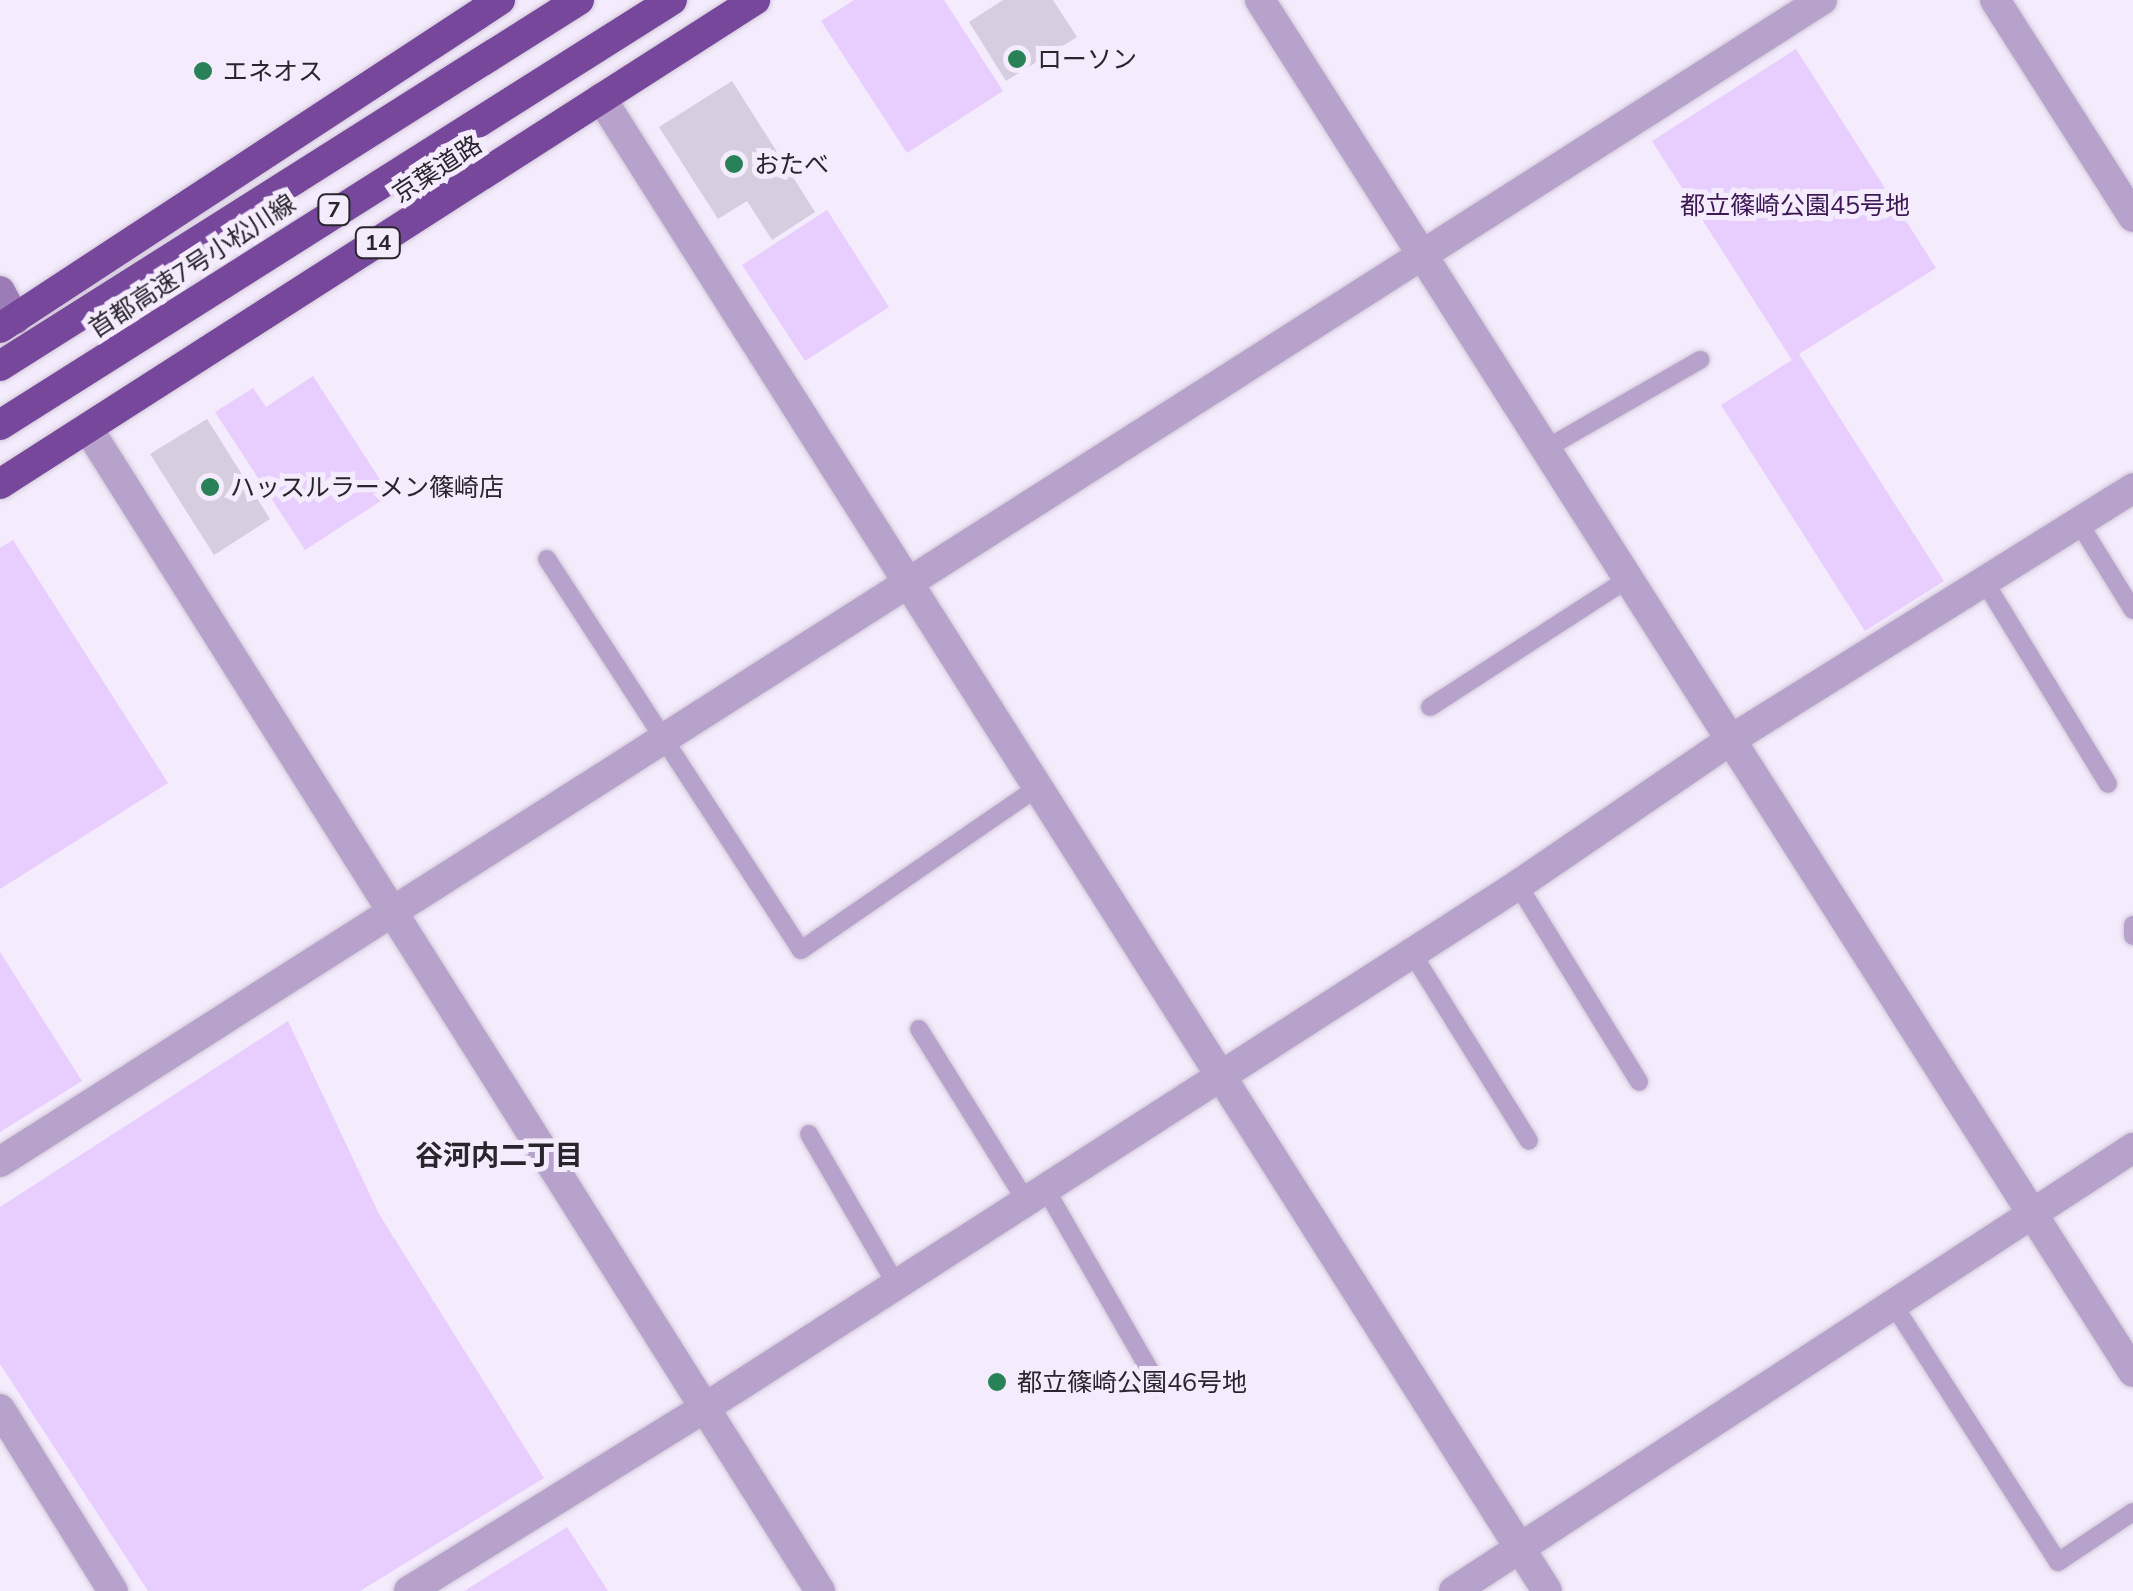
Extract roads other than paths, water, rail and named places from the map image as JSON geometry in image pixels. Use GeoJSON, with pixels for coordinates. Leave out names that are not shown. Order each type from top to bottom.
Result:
{"type":"FeatureCollection","features":[{"type":"Feature","properties":{"kind":"highway"},"geometry":{"type":"LineString","coordinates":[[7,324],[500,0]]}},
{"type":"Feature","properties":{"kind":"highway","name":"首都高速7号小松川線"},"geometry":{"type":"LineString","coordinates":[[0,366],[580,0]]}},
{"type":"Feature","properties":{"kind":"highway","name":"首都高速7号小松川線"},"geometry":{"type":"LineString","coordinates":[[0,425],[672,0]]}},
{"type":"Feature","properties":{"kind":"highway","name":"京葉道路"},"geometry":{"type":"LineString","coordinates":[[0,484],[755,0]]}},
{"type":"Feature","properties":{"kind":"street"},"geometry":{"type":"LineString","coordinates":[[1260,0],[1631,577],[2133,1372]]}},
{"type":"Feature","properties":{"kind":"street"},"geometry":{"type":"LineString","coordinates":[[0,1162],[1822,0]]}},
{"type":"Feature","properties":{"kind":"street"},"geometry":{"type":"LineString","coordinates":[[1995,0],[2133,216]]}},
{"type":"Feature","properties":{"kind":"street"},"geometry":{"type":"LineString","coordinates":[[601,98],[1547,1591]]}},
{"type":"Feature","properties":{"kind":"street"},"geometry":{"type":"LineString","coordinates":[[0,291],[7,324]]}},
{"type":"Feature","properties":{"kind":"street"},"geometry":{"type":"LineString","coordinates":[[89,430],[390,916],[820,1591]]}},
{"type":"Feature","properties":{"kind":"street"},"geometry":{"type":"LineString","coordinates":[[409,1591],[703,1409],[1518,885],[1732,739],[1986,584],[2133,488]]}},
{"type":"Feature","properties":{"kind":"street"},"geometry":{"type":"LineString","coordinates":[[1454,1591],[2133,1148]]}},
{"type":"Feature","properties":{"kind":"street"},"geometry":{"type":"LineString","coordinates":[[0,1409],[113,1591]]}},
{"type":"Feature","properties":{"kind":"lane"},"geometry":{"type":"LineString","coordinates":[[1547,448],[1700,360]]}},
{"type":"Feature","properties":{"kind":"lane"},"geometry":{"type":"LineString","coordinates":[[2078,523],[2133,610]]}},
{"type":"Feature","properties":{"kind":"lane"},"geometry":{"type":"LineString","coordinates":[[547,559],[661,742],[800,950],[1040,786]]}},
{"type":"Feature","properties":{"kind":"lane"},"geometry":{"type":"LineString","coordinates":[[1430,707],[1631,577]]}},
{"type":"Feature","properties":{"kind":"lane"},"geometry":{"type":"LineString","coordinates":[[1986,584],[2108,784]]}},
{"type":"Feature","properties":{"kind":"lane"},"geometry":{"type":"LineString","coordinates":[[1518,885],[1639,1082]]}},
{"type":"Feature","properties":{"kind":"lane"},"geometry":{"type":"LineString","coordinates":[[2133,925],[2133,936]]}},
{"type":"Feature","properties":{"kind":"lane"},"geometry":{"type":"LineString","coordinates":[[1412,953],[1529,1142]]}},
{"type":"Feature","properties":{"kind":"lane"},"geometry":{"type":"LineString","coordinates":[[919,1030],[1035,1194],[1158,1386]]}},
{"type":"Feature","properties":{"kind":"lane"},"geometry":{"type":"LineString","coordinates":[[809,1134],[896,1284]]}},
{"type":"Feature","properties":{"kind":"lane"},"geometry":{"type":"LineString","coordinates":[[1893,1304],[2058,1562],[2133,1512]]}},
{"type":"Feature","properties":{"kind":"place","name":"ローソン"},"geometry":{"type":"Point","coordinates":[1017,59]}},
{"type":"Feature","properties":{"kind":"place","name":"エネオス"},"geometry":{"type":"Point","coordinates":[203,71]}},
{"type":"Feature","properties":{"kind":"place","name":"おたべ"},"geometry":{"type":"Point","coordinates":[734,164]}},
{"type":"Feature","properties":{"kind":"place","name":"ハッスルラーメン篠崎店"},"geometry":{"type":"Point","coordinates":[210,487]}},
{"type":"Feature","properties":{"kind":"place","name":"都立篠崎公園46号地"},"geometry":{"type":"Point","coordinates":[997,1382]}},
{"type":"Feature","properties":{"kind":"district","name":"谷河内二丁目"},"geometry":{"type":"Point","coordinates":[499,1155]}},
{"type":"Feature","properties":{"kind":"park label","name":"都立篠崎公園45号地"},"geometry":{"type":"Point","coordinates":[1795,205]}}]}
